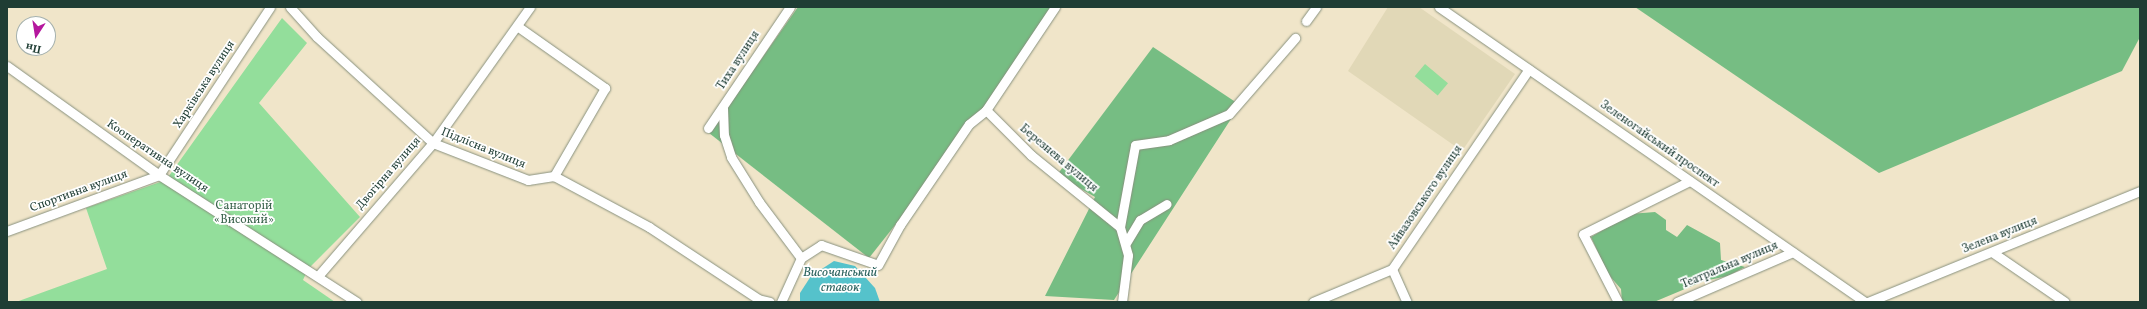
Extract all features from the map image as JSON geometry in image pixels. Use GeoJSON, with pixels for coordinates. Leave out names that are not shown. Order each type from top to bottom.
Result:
{"type":"FeatureCollection","features":[{"type":"Feature","properties":{"kind":"street","name":"Харківська вулиця"},"geometry":{"type":"LineString","coordinates":[[160,175],[270,7]]}},
{"type":"Feature","properties":{"kind":"street","name":"Підлісна вулиця"},"geometry":{"type":"LineString","coordinates":[[290,7],[316,37],[433,143],[528,180],[554,176]]}},
{"type":"Feature","properties":{"kind":"street","name":"Двогірна вулиця"},"geometry":{"type":"LineString","coordinates":[[318,276],[433,143],[530,7]]}},
{"type":"Feature","properties":{"kind":"street","name":"Тиха вулиця"},"geometry":{"type":"LineString","coordinates":[[708,128],[790,7]]}},
{"type":"Feature","properties":{"kind":"street"},"geometry":{"type":"LineString","coordinates":[[781,302],[801,258],[821,245],[878,265],[900,225],[956,143],[986,110],[1055,7]]}},
{"type":"Feature","properties":{"kind":"street"},"geometry":{"type":"LineString","coordinates":[[1306,21],[1316,7]]}},
{"type":"Feature","properties":{"kind":"street","name":"Зеленогайський проспект"},"geometry":{"type":"LineString","coordinates":[[1439,7],[1865,302]]}},
{"type":"Feature","properties":{"kind":"street"},"geometry":{"type":"LineString","coordinates":[[517,26],[605,88],[554,176],[649,227],[758,299],[770,302]]}},
{"type":"Feature","properties":{"kind":"street"},"geometry":{"type":"LineString","coordinates":[[1122,302],[1128,255],[1126,243],[1120,227],[1132,155],[1136,145],[1169,140],[1229,114],[1295,38]]}},
{"type":"Feature","properties":{"kind":"street","name":"Кооперативна вулиця"},"geometry":{"type":"LineString","coordinates":[[7,66],[160,175],[357,302]]}},
{"type":"Feature","properties":{"kind":"street","name":"Айвазовського вулиця"},"geometry":{"type":"LineString","coordinates":[[1313,302],[1392,269],[1529,69]]}},
{"type":"Feature","properties":{"kind":"street"},"geometry":{"type":"LineString","coordinates":[[723,108],[724,135],[731,157],[759,202],[801,258]]}},
{"type":"Feature","properties":{"kind":"street","name":"Березнева вулиця"},"geometry":{"type":"LineString","coordinates":[[986,110],[1031,155],[1120,227]]}},
{"type":"Feature","properties":{"kind":"street","name":"Спортивна вулиця"},"geometry":{"type":"LineString","coordinates":[[7,231],[160,175]]}},
{"type":"Feature","properties":{"kind":"street"},"geometry":{"type":"LineString","coordinates":[[1618,302],[1583,234],[1690,181]]}},
{"type":"Feature","properties":{"kind":"street","name":"Зелена вулиця"},"geometry":{"type":"LineString","coordinates":[[1868,302],[2140,191]]}},
{"type":"Feature","properties":{"kind":"street"},"geometry":{"type":"LineString","coordinates":[[1126,243],[1140,220],[1167,204]]}},
{"type":"Feature","properties":{"kind":"street","name":"Театральна вулиця"},"geometry":{"type":"LineString","coordinates":[[1677,302],[1793,252]]}},
{"type":"Feature","properties":{"kind":"street"},"geometry":{"type":"LineString","coordinates":[[1992,252],[2065,302]]}},
{"type":"Feature","properties":{"kind":"street"},"geometry":{"type":"LineString","coordinates":[[1392,269],[1407,302]]}},
{"type":"Feature","properties":{"kind":"shaded area"},"geometry":{"type":"Polygon","coordinates":[[[1388,7],[1419,7],[1515,74],[1462,151],[1348,71],[1388,7]]]}},
{"type":"Feature","properties":{"kind":"green space"},"geometry":{"type":"Polygon","coordinates":[[[798,7],[1055,7],[986,110],[869,258],[709,133],[798,7]]]}},
{"type":"Feature","properties":{"kind":"green space"},"geometry":{"type":"Polygon","coordinates":[[[1635,7],[2140,7],[2140,37],[2122,71],[1879,173],[1635,7]]]}},
{"type":"Feature","properties":{"kind":"green space","name":"Санаторій «Високий»"},"geometry":{"type":"Polygon","coordinates":[[[282,18],[307,43],[259,103],[360,217],[308,269],[303,280],[335,302],[16,302],[107,269],[86,208],[166,180],[282,18]]]}},
{"type":"Feature","properties":{"kind":"green space"},"geometry":{"type":"Polygon","coordinates":[[[1153,47],[1240,105],[1114,300],[1045,296],[1095,197],[1057,175],[1153,47]]]}},
{"type":"Feature","properties":{"kind":"green space"},"geometry":{"type":"Polygon","coordinates":[[[1425,64],[1448,83],[1438,96],[1415,76],[1425,64]]]}},
{"type":"Feature","properties":{"kind":"green space"},"geometry":{"type":"Polygon","coordinates":[[[1655,212],[1666,220],[1666,230],[1677,237],[1687,225],[1720,243],[1721,260],[1745,267],[1728,276],[1704,281],[1654,302],[1622,302],[1621,289],[1608,274],[1591,237],[1630,214],[1655,212]]]}},
{"type":"Feature","properties":{"kind":"water","name":"Височанський ставок"},"geometry":{"type":"Polygon","coordinates":[[[834,261],[855,266],[875,288],[880,302],[800,302],[800,293],[811,276],[834,261]]]}}]}
